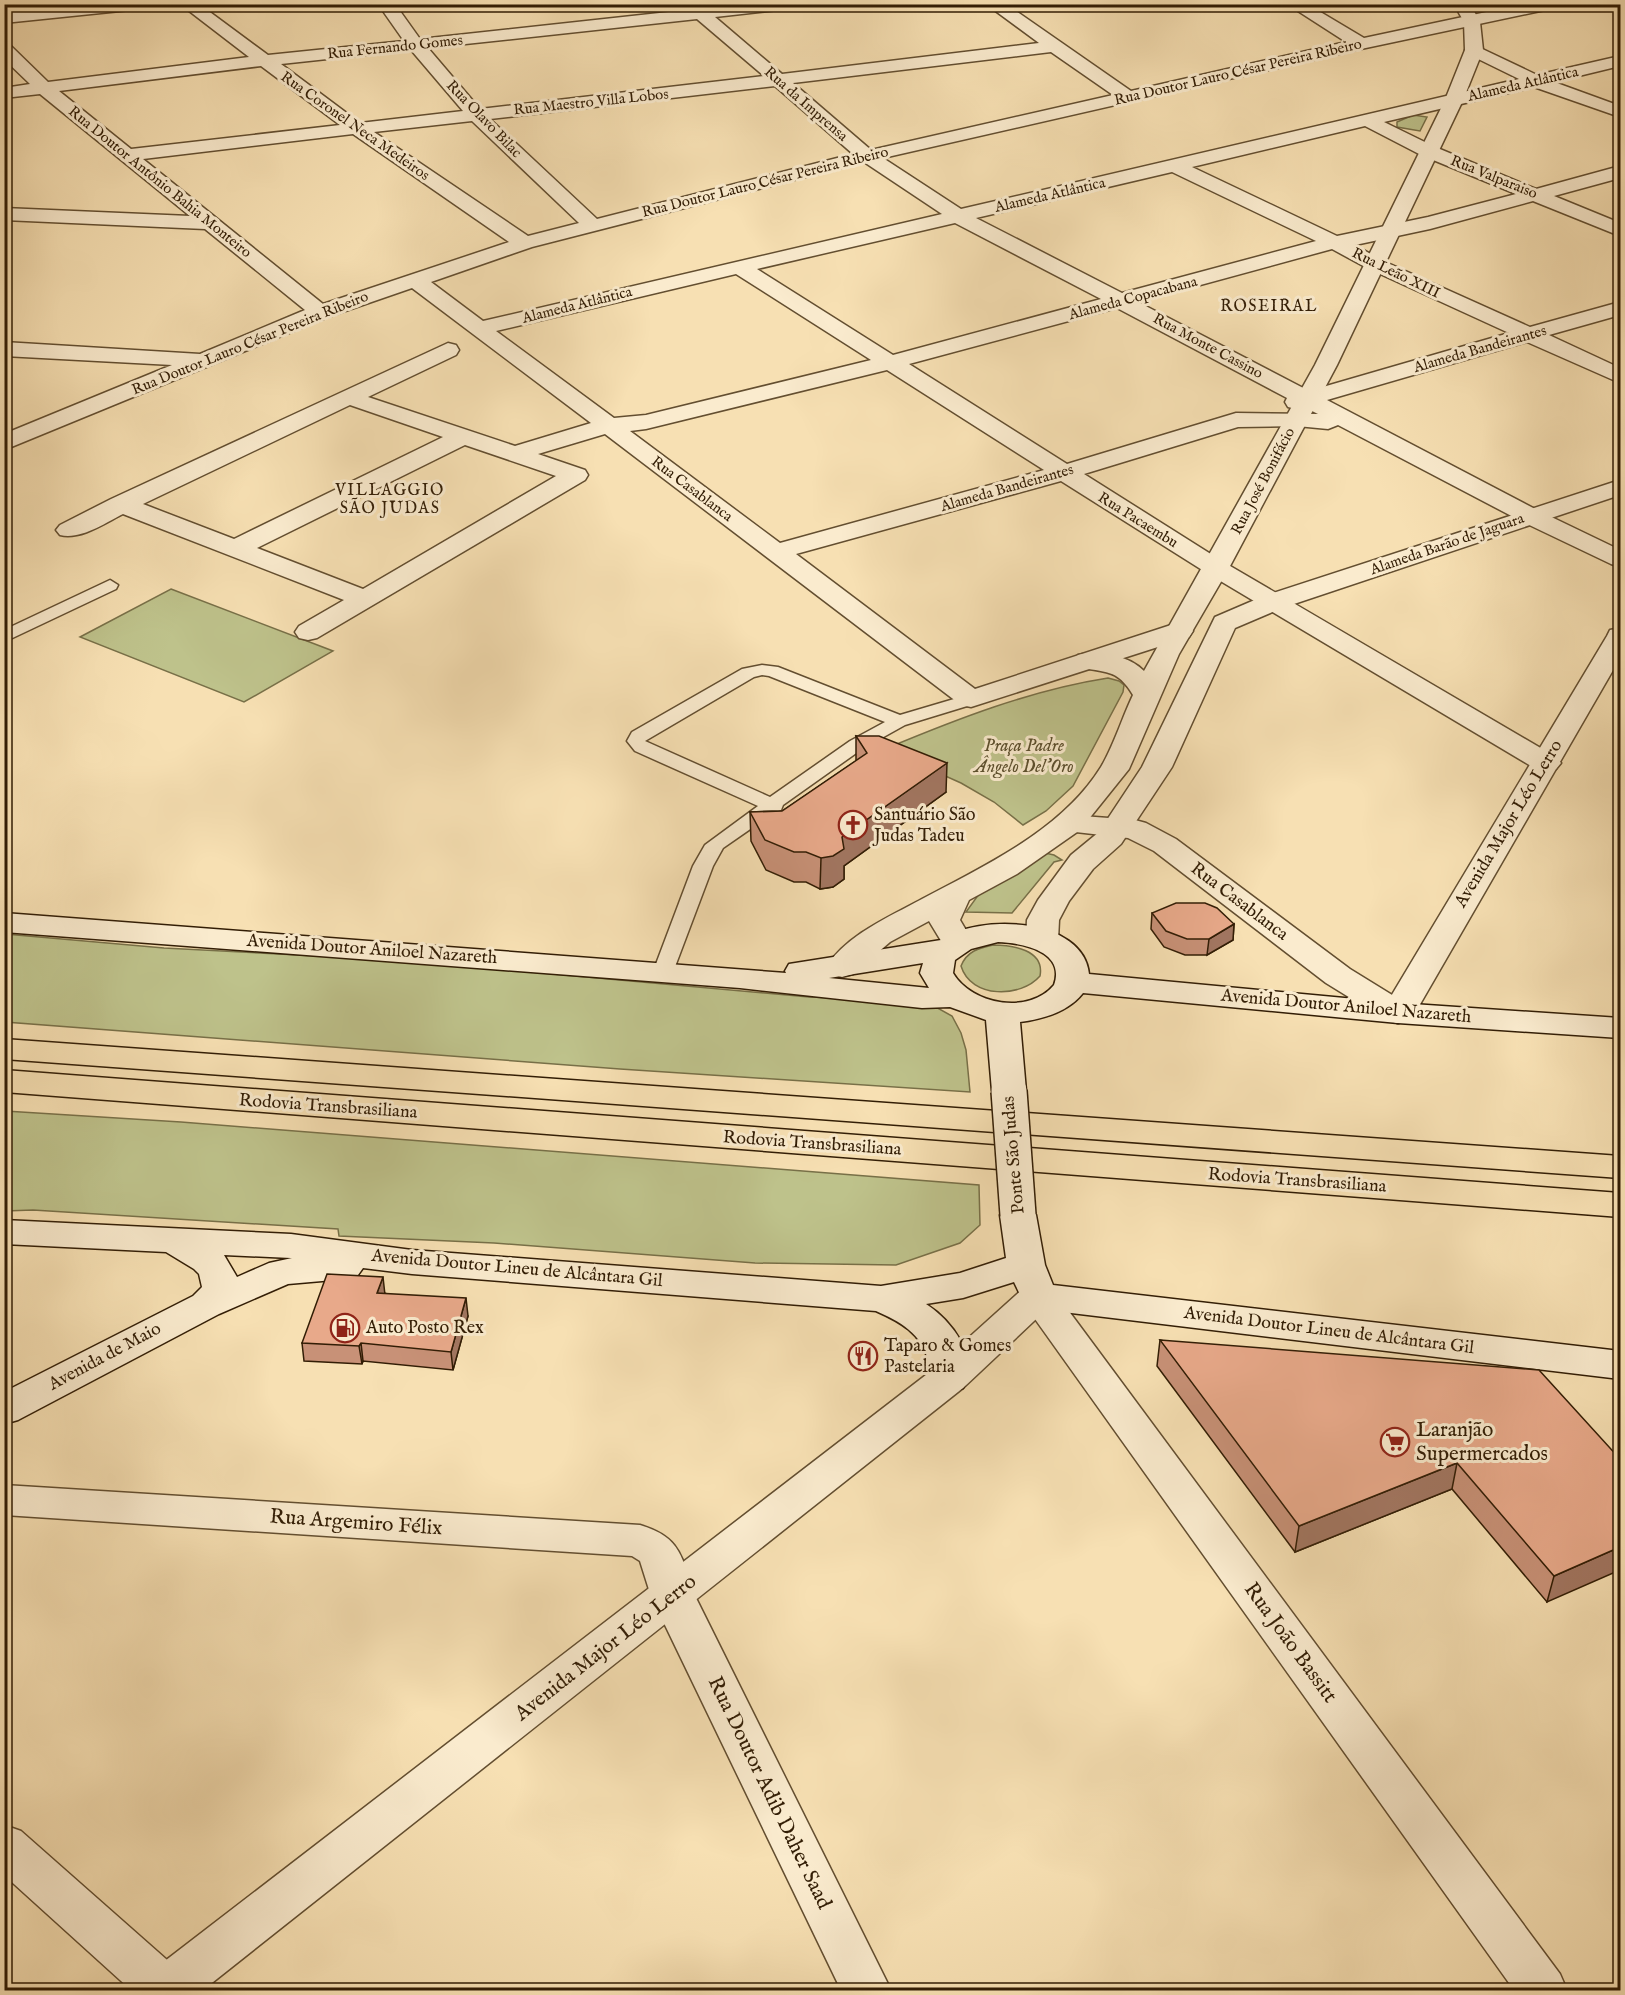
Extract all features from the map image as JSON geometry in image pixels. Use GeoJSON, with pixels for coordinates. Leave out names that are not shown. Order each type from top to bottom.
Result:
{"type":"FeatureCollection","features":[{"type":"Feature","properties":{"kind":"highway","name":"Rodovia Transbrasiliana"},"geometry":{"type":"LineString","coordinates":[[4,1049],[1620,1167]]}},
{"type":"Feature","properties":{"kind":"highway","name":"Rodovia Transbrasiliana"},"geometry":{"type":"LineString","coordinates":[[4,1082],[1620,1205]]}},
{"type":"Feature","properties":{"kind":"street"},"geometry":{"type":"LineString","coordinates":[[4,18],[140,4]]}},
{"type":"Feature","properties":{"kind":"street","name":"Rua Coronel Neca Medeiros"},"geometry":{"type":"LineString","coordinates":[[188,4],[356,128],[525,243]]}},
{"type":"Feature","properties":{"kind":"street","name":"Rua Olavo Bilac"},"geometry":{"type":"LineString","coordinates":[[386,4],[416,45],[476,115],[592,225]]}},
{"type":"Feature","properties":{"kind":"street","name":"Rua Fernando Gomes"},"geometry":{"type":"LineString","coordinates":[[4,93],[263,61],[416,45],[695,9],[787,4]]}},
{"type":"Feature","properties":{"kind":"street"},"geometry":{"type":"LineString","coordinates":[[994,4],[1127,96]]}},
{"type":"Feature","properties":{"kind":"street"},"geometry":{"type":"LineString","coordinates":[[1295,4],[1360,44]]}},
{"type":"Feature","properties":{"kind":"street","name":"Rua José Bonifácio"},"geometry":{"type":"LineString","coordinates":[[842,967],[879,935],[1006,867],[1069,824],[1114,769],[1165,654],[1216,568],[1302,409],[1454,100],[1474,50],[1472,22],[1462,4]]}},
{"type":"Feature","properties":{"kind":"street","name":"Rua Doutor Lauro César Pereira Ribeiro"},"geometry":{"type":"LineString","coordinates":[[4,443],[320,312],[525,243],[867,156],[1360,44],[1550,4]]}},
{"type":"Feature","properties":{"kind":"street","name":"Rua da Imprensa"},"geometry":{"type":"LineString","coordinates":[[695,9],[867,156],[958,216]]}},
{"type":"Feature","properties":{"kind":"street","name":"Rua Maestro Villa Lobos"},"geometry":{"type":"LineString","coordinates":[[126,155],[1055,46]]}},
{"type":"Feature","properties":{"kind":"street","name":"Rua Doutor Antônio Bahia Monteiro"},"geometry":{"type":"LineString","coordinates":[[4,49],[43,87],[320,312]]}},
{"type":"Feature","properties":{"kind":"street"},"geometry":{"type":"LineString","coordinates":[[1474,50],[1535,81],[1620,112]]}},
{"type":"Feature","properties":{"kind":"street","name":"Alameda Atlântica"},"geometry":{"type":"LineString","coordinates":[[480,328],[1620,61]]}},
{"type":"Feature","properties":{"kind":"street","name":"Rua Valparaiso"},"geometry":{"type":"LineString","coordinates":[[1369,121],[1428,150],[1620,230]]}},
{"type":"Feature","properties":{"kind":"street","name":"Rua Leão XIII"},"geometry":{"type":"LineString","coordinates":[[1175,166],[1374,264],[1620,376]]}},
{"type":"Feature","properties":{"kind":"street","name":"Alameda Copacabana"},"geometry":{"type":"LineString","coordinates":[[614,431],[892,362],[1333,243],[1415,226],[1620,172]]}},
{"type":"Feature","properties":{"kind":"street"},"geometry":{"type":"LineString","coordinates":[[4,214],[210,223]]}},
{"type":"Feature","properties":{"kind":"street","name":"Rua Monte Cassino"},"geometry":{"type":"LineString","coordinates":[[958,216],[1122,301],[1302,409],[1362,427],[1530,516],[1620,559]]}},
{"type":"Feature","properties":{"kind":"street","name":"Rua Pacaembu"},"geometry":{"type":"LineString","coordinates":[[737,266],[1216,568],[1545,763]]}},
{"type":"Feature","properties":{"kind":"street","name":"Rua Casablanca"},"geometry":{"type":"LineString","coordinates":[[414,279],[971,699]]}},
{"type":"Feature","properties":{"kind":"street","name":"Alameda Bandeirantes"},"geometry":{"type":"LineString","coordinates":[[776,552],[1062,473],[1236,420],[1302,409],[1620,308]]}},
{"type":"Feature","properties":{"kind":"street"},"geometry":{"type":"LineString","coordinates":[[4,349],[205,360]]}},
{"type":"Feature","properties":{"kind":"street"},"geometry":{"type":"LineString","coordinates":[[69,530],[448,350]]}},
{"type":"Feature","properties":{"kind":"street"},"geometry":{"type":"LineString","coordinates":[[308,632],[576,475],[347,397]]}},
{"type":"Feature","properties":{"kind":"street"},"geometry":{"type":"LineString","coordinates":[[514,454],[614,431]]}},
{"type":"Feature","properties":{"kind":"street"},"geometry":{"type":"LineString","coordinates":[[538,462],[614,431]]}},
{"type":"Feature","properties":{"kind":"street"},"geometry":{"type":"LineString","coordinates":[[235,549],[462,436]]}},
{"type":"Feature","properties":{"kind":"street","name":"Alameda Barão de Jaguara"},"geometry":{"type":"LineString","coordinates":[[1273,602],[1620,487]]}},
{"type":"Feature","properties":{"kind":"street"},"geometry":{"type":"LineString","coordinates":[[120,504],[365,599]]}},
{"type":"Feature","properties":{"kind":"street"},"geometry":{"type":"LineString","coordinates":[[1042,940],[1043,920],[1054,900],[1082,862],[1110,838],[1157,767],[1224,622],[1273,602]]}},
{"type":"Feature","properties":{"kind":"street"},"geometry":{"type":"LineString","coordinates":[[971,699],[1180,631]]}},
{"type":"Feature","properties":{"kind":"street","name":"Avenida Major Léo Lerro"},"geometry":{"type":"LineString","coordinates":[[1398,1013],[1620,636]]}},
{"type":"Feature","properties":{"kind":"street"},"geometry":{"type":"LineString","coordinates":[[1088,661],[1112,662],[1125,667],[1134,674],[1147,696]]}},
{"type":"Feature","properties":{"kind":"street","name":"Rua Casablanca"},"geometry":{"type":"LineString","coordinates":[[1069,824],[1135,829],[1165,845],[1338,976],[1398,1013]]}},
{"type":"Feature","properties":{"kind":"street"},"geometry":{"type":"LineString","coordinates":[[952,945],[944,920],[956,895]]}},
{"type":"Feature","properties":{"kind":"street","name":"Avenida Doutor Aniloel Nazareth"},"geometry":{"type":"LineString","coordinates":[[4,922],[740,978],[922,998],[953,997]]}},
{"type":"Feature","properties":{"kind":"street"},"geometry":{"type":"LineString","coordinates":[[998,932],[1020,934],[1042,940],[1058,949],[1070,960],[1074,973],[1072,982],[1059,999],[1046,1006],[1027,1011],[1002,1012],[983,1009],[953,997],[941,985],[936,973],[938,960],[952,945],[976,935],[998,932]]}},
{"type":"Feature","properties":{"kind":"street","name":"Avenida Doutor Aniloel Nazareth"},"geometry":{"type":"LineString","coordinates":[[740,978],[842,967],[952,945]]}},
{"type":"Feature","properties":{"kind":"street","name":"Avenida Doutor Aniloel Nazareth"},"geometry":{"type":"LineString","coordinates":[[1072,982],[1398,1013],[1620,1028]]}},
{"type":"Feature","properties":{"kind":"street","name":"Ponte São Judas"},"geometry":{"type":"LineString","coordinates":[[1002,1012],[1018,1215],[1032,1281]]}},
{"type":"Feature","properties":{"kind":"street","name":"Avenida Doutor Lineu de Alcântara Gil"},"geometry":{"type":"LineString","coordinates":[[4,1232],[291,1246],[412,1262],[881,1299],[963,1285],[1032,1281],[1620,1365]]}},
{"type":"Feature","properties":{"kind":"street","name":"Avenida de Maio"},"geometry":{"type":"LineString","coordinates":[[174,1240],[213,1264],[221,1277],[222,1291],[206,1305]]}},
{"type":"Feature","properties":{"kind":"street","name":"Avenida de Maio"},"geometry":{"type":"LineString","coordinates":[[4,1410],[206,1305],[282,1272],[412,1262]]}},
{"type":"Feature","properties":{"kind":"street","name":"Avenida Major Léo Lerro"},"geometry":{"type":"LineString","coordinates":[[166,1990],[949,1378],[1032,1281]]}},
{"type":"Feature","properties":{"kind":"street","name":"Rua João Bassitt"},"geometry":{"type":"LineString","coordinates":[[1032,1281],[1542,1990]]}},
{"type":"Feature","properties":{"kind":"street"},"geometry":{"type":"LineString","coordinates":[[881,1299],[920,1317],[934,1330],[947,1353],[949,1378]]}},
{"type":"Feature","properties":{"kind":"street","name":"Rua Argemiro Félix"},"geometry":{"type":"LineString","coordinates":[[4,1500],[640,1541],[658,1552],[673,1596]]}},
{"type":"Feature","properties":{"kind":"street","name":"Rua Doutor Adib Daher Saad"},"geometry":{"type":"LineString","coordinates":[[673,1596],[866,1990]]}},
{"type":"Feature","properties":{"kind":"street"},"geometry":{"type":"LineString","coordinates":[[4,1845],[166,1990]]}},
{"type":"Feature","properties":{"kind":"lane"},"geometry":{"type":"LineString","coordinates":[[4,637],[110,585]]}},
{"type":"Feature","properties":{"kind":"lane"},"geometry":{"type":"LineString","coordinates":[[774,806],[641,747],[636,741],[638,736],[748,673],[762,670],[772,671],[899,721]]}},
{"type":"Feature","properties":{"kind":"lane"},"geometry":{"type":"LineString","coordinates":[[663,972],[703,866],[715,845],[774,806],[856,745],[899,721],[971,699]]}},
{"type":"Feature","properties":{"kind":"green space"},"geometry":{"type":"Polygon","coordinates":[[[1413,115],[1427,117],[1420,131],[1397,127],[1397,122],[1413,115]]]}},
{"type":"Feature","properties":{"kind":"green space"},"geometry":{"type":"Polygon","coordinates":[[[171,589],[333,651],[244,702],[80,637],[171,589]]]}},
{"type":"Feature","properties":{"kind":"green space","name":"Praça Padre Ângelo Del'Oro"},"geometry":{"type":"Polygon","coordinates":[[[1108,678],[1124,685],[1123,692],[1073,786],[1046,811],[1023,825],[994,802],[961,783],[885,749],[939,727],[1023,698],[1108,678]]]}},
{"type":"Feature","properties":{"kind":"green space"},"geometry":{"type":"Polygon","coordinates":[[[1036,851],[1054,855],[1062,860],[1054,862],[1012,913],[966,912],[979,894],[1036,851]]]}},
{"type":"Feature","properties":{"kind":"green space"},"geometry":{"type":"Polygon","coordinates":[[[5,934],[164,948],[337,957],[508,970],[934,1006],[952,1016],[961,1033],[966,1050],[970,1092],[620,1069],[5,1022],[5,934]]]}},
{"type":"Feature","properties":{"kind":"green space"},"geometry":{"type":"Polygon","coordinates":[[[993,945],[1018,948],[1033,955],[1038,960],[1040,976],[1032,983],[1009,991],[997,992],[975,985],[966,977],[961,966],[970,954],[993,945]]]}},
{"type":"Feature","properties":{"kind":"green space"},"geometry":{"type":"Polygon","coordinates":[[[5,1111],[181,1122],[979,1185],[980,1225],[960,1243],[896,1265],[755,1263],[494,1243],[339,1236],[338,1229],[33,1210],[5,1211],[5,1111]]]}},
{"type":"Feature","properties":{"kind":"building"},"geometry":{"type":"Polygon","coordinates":[[[856,736],[879,736],[947,763],[842,837],[844,849],[833,856],[821,858],[806,852],[794,852],[765,840],[750,812],[782,811],[867,753],[856,736]]]}},
{"type":"Feature","properties":{"kind":"building"},"geometry":{"type":"Polygon","coordinates":[[[1176,903],[1205,903],[1217,908],[1234,924],[1209,939],[1187,939],[1166,931],[1152,913],[1176,903]]]}},
{"type":"Feature","properties":{"kind":"building"},"geometry":{"type":"Polygon","coordinates":[[[327,1274],[383,1277],[377,1293],[466,1298],[451,1352],[361,1343],[359,1346],[302,1343],[327,1274]]]}},
{"type":"Feature","properties":{"kind":"building","name":"Laranjão Supermercados"},"geometry":{"type":"Polygon","coordinates":[[[1160,1340],[1539,1370],[1620,1459],[1620,1547],[1554,1576],[1457,1463],[1299,1526],[1160,1340]]]}},
{"type":"Feature","properties":{"kind":"place","name":"Santuário São Judas Tadeu"},"geometry":{"type":"Point","coordinates":[853,825]}},
{"type":"Feature","properties":{"kind":"place","name":"Auto Posto Rex"},"geometry":{"type":"Point","coordinates":[345,1328]}},
{"type":"Feature","properties":{"kind":"place","name":"Taparo & Gomes Pastelaria"},"geometry":{"type":"Point","coordinates":[863,1356]}},
{"type":"Feature","properties":{"kind":"place","name":"Laranjão Supermercados"},"geometry":{"type":"Point","coordinates":[1395,1442]}},
{"type":"Feature","properties":{"kind":"district","name":"ROSEIRAL"},"geometry":{"type":"Point","coordinates":[1269,307]}},
{"type":"Feature","properties":{"kind":"district","name":"VILLAGGIO SÃO JUDAS"},"geometry":{"type":"Point","coordinates":[390,500]}}]}
